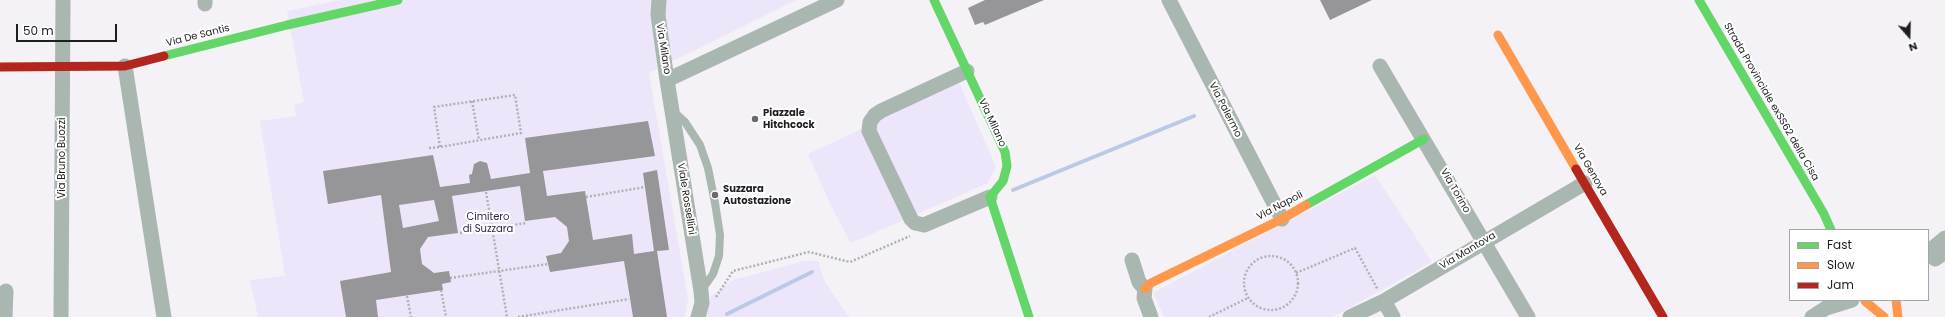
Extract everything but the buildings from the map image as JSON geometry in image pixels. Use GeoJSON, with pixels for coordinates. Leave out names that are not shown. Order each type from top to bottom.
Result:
{"type":"FeatureCollection","features":[{"type":"Feature","properties":{"kind":"street","name":"Via Bruno Buozzi"},"geometry":{"type":"LineString","coordinates":[[61,317],[63,0]]}},
{"type":"Feature","properties":{"kind":"street","name":"Via De Santis"},"geometry":{"type":"LineString","coordinates":[[0,67],[125,66],[287,25],[398,0]]}},
{"type":"Feature","properties":{"kind":"street","name":"Via Milano"},"geometry":{"type":"LineString","coordinates":[[660,0],[658,15],[667,80],[837,0]]}},
{"type":"Feature","properties":{"kind":"street","name":"Via Milano"},"geometry":{"type":"LineString","coordinates":[[934,0],[1008,160],[1003,181],[990,197]]}},
{"type":"Feature","properties":{"kind":"street","name":"Via Palermo"},"geometry":{"type":"LineString","coordinates":[[1168,0],[1282,219]]}},
{"type":"Feature","properties":{"kind":"street","name":"Strada Provinciale exSS62 della Cisa"},"geometry":{"type":"LineString","coordinates":[[1700,0],[1824,214],[1835,228]]}},
{"type":"Feature","properties":{"kind":"street","name":"Via Genova"},"geometry":{"type":"LineString","coordinates":[[1498,35],[1664,317]]}},
{"type":"Feature","properties":{"kind":"street"},"geometry":{"type":"LineString","coordinates":[[125,66],[164,317]]}},
{"type":"Feature","properties":{"kind":"street","name":"Via Torino"},"geometry":{"type":"LineString","coordinates":[[1380,66],[1528,317]]}},
{"type":"Feature","properties":{"kind":"street"},"geometry":{"type":"LineString","coordinates":[[967,71],[881,111],[875,115],[870,122],[869,131],[910,219],[915,223],[924,225],[990,197],[1028,317]]}},
{"type":"Feature","properties":{"kind":"street","name":"Viale Rossellini"},"geometry":{"type":"LineString","coordinates":[[667,80],[700,304]]}},
{"type":"Feature","properties":{"kind":"street","name":"Via Napoli"},"geometry":{"type":"LineString","coordinates":[[1145,289],[1151,283],[1282,219],[1424,139]]}},
{"type":"Feature","properties":{"kind":"street","name":"Via Mantova"},"geometry":{"type":"LineString","coordinates":[[1350,317],[1384,301],[1585,183]]}},
{"type":"Feature","properties":{"kind":"street"},"geometry":{"type":"LineString","coordinates":[[1929,245],[1945,238]]}},
{"type":"Feature","properties":{"kind":"street"},"geometry":{"type":"LineString","coordinates":[[1936,255],[1945,238]]}},
{"type":"Feature","properties":{"kind":"street"},"geometry":{"type":"LineString","coordinates":[[1132,260],[1140,282],[1145,289],[1144,298],[1151,317]]}},
{"type":"Feature","properties":{"kind":"street"},"geometry":{"type":"LineString","coordinates":[[5,317],[6,291]]}},
{"type":"Feature","properties":{"kind":"street"},"geometry":{"type":"LineString","coordinates":[[1384,301],[1393,317]]}},
{"type":"Feature","properties":{"kind":"street"},"geometry":{"type":"LineString","coordinates":[[1811,317],[1822,301]]}},
{"type":"Feature","properties":{"kind":"street"},"geometry":{"type":"LineString","coordinates":[[1811,317],[1826,308],[1855,301]]}},
{"type":"Feature","properties":{"kind":"street"},"geometry":{"type":"LineString","coordinates":[[1860,301],[1884,317]]}},
{"type":"Feature","properties":{"kind":"street"},"geometry":{"type":"LineString","coordinates":[[1896,301],[1898,317]]}},
{"type":"Feature","properties":{"kind":"lane"},"geometry":{"type":"LineString","coordinates":[[672,111],[684,122],[700,145],[708,168],[720,235],[719,256],[700,304]]}},
{"type":"Feature","properties":{"kind":"path"},"geometry":{"type":"LineString","coordinates":[[429,148],[521,133],[515,95],[434,107],[440,146]]}},
{"type":"Feature","properties":{"kind":"path"},"geometry":{"type":"LineString","coordinates":[[472,101],[479,140]]}},
{"type":"Feature","properties":{"kind":"path"},"geometry":{"type":"LineString","coordinates":[[586,197],[645,187]]}},
{"type":"Feature","properties":{"kind":"path"},"geometry":{"type":"LineString","coordinates":[[486,192],[507,317]]}},
{"type":"Feature","properties":{"kind":"path"},"geometry":{"type":"LineString","coordinates":[[460,233],[526,223]]}},
{"type":"Feature","properties":{"kind":"path"},"geometry":{"type":"LineString","coordinates":[[700,304],[709,305],[734,270],[809,252],[850,262],[913,234],[915,223]]}},
{"type":"Feature","properties":{"kind":"path"},"geometry":{"type":"LineString","coordinates":[[1296,273],[1355,248],[1384,301]]}},
{"type":"Feature","properties":{"kind":"path"},"geometry":{"type":"LineString","coordinates":[[1267,257],[1280,258],[1291,265],[1296,273],[1298,281],[1297,290],[1293,298],[1283,307],[1270,310],[1262,309],[1248,298],[1245,290],[1245,276],[1252,265],[1267,257]]}},
{"type":"Feature","properties":{"kind":"path"},"geometry":{"type":"LineString","coordinates":[[450,278],[548,264]]}},
{"type":"Feature","properties":{"kind":"path"},"geometry":{"type":"LineString","coordinates":[[441,290],[446,317]]}},
{"type":"Feature","properties":{"kind":"path"},"geometry":{"type":"LineString","coordinates":[[407,296],[411,317]]}},
{"type":"Feature","properties":{"kind":"path"},"geometry":{"type":"LineString","coordinates":[[1209,317],[1248,298]]}},
{"type":"Feature","properties":{"kind":"path"},"geometry":{"type":"LineString","coordinates":[[518,317],[535,316],[629,299]]}},
{"type":"Feature","properties":{"kind":"green space","name":"Cimitero di Suzzara"},"geometry":{"type":"Polygon","coordinates":[[[340,0],[796,0],[649,73],[688,299],[685,317],[258,317],[250,280],[285,276],[260,121],[296,116],[294,105],[304,102],[287,11],[340,0]]]}},
{"type":"Feature","properties":{"kind":"green space"},"geometry":{"type":"Polygon","coordinates":[[[959,83],[996,166],[988,183],[851,243],[833,210],[808,154],[959,83]]]}},
{"type":"Feature","properties":{"kind":"green space"},"geometry":{"type":"Polygon","coordinates":[[[1375,175],[1432,262],[1333,317],[1164,317],[1153,293],[1375,175]]]}},
{"type":"Feature","properties":{"kind":"green space"},"geometry":{"type":"Polygon","coordinates":[[[804,261],[818,261],[825,282],[849,317],[696,317],[711,296],[733,280],[804,261]]]}},
{"type":"Feature","properties":{"kind":"waterway"},"geometry":{"type":"LineString","coordinates":[[1013,190],[1194,116]]}},
{"type":"Feature","properties":{"kind":"waterway"},"geometry":{"type":"LineString","coordinates":[[727,314],[812,272]]}},
{"type":"Feature","properties":{"kind":"traffic: fast"},"geometry":{"type":"LineString","coordinates":[[164,56],[287,25],[398,0]]}},
{"type":"Feature","properties":{"kind":"traffic: fast"},"geometry":{"type":"LineString","coordinates":[[934,0],[1005,152],[1007,166],[1003,181],[990,197],[1029,317]]}},
{"type":"Feature","properties":{"kind":"traffic: fast"},"geometry":{"type":"LineString","coordinates":[[1699,0],[1824,214],[1831,229]]}},
{"type":"Feature","properties":{"kind":"traffic: fast"},"geometry":{"type":"LineString","coordinates":[[1306,205],[1424,139]]}},
{"type":"Feature","properties":{"kind":"traffic: slow"},"geometry":{"type":"LineString","coordinates":[[1498,35],[1576,169]]}},
{"type":"Feature","properties":{"kind":"traffic: slow"},"geometry":{"type":"LineString","coordinates":[[1145,289],[1151,283],[1282,219],[1306,205]]}},
{"type":"Feature","properties":{"kind":"traffic: slow"},"geometry":{"type":"LineString","coordinates":[[1865,301],[1884,317]]}},
{"type":"Feature","properties":{"kind":"traffic: slow"},"geometry":{"type":"LineString","coordinates":[[1896,301],[1898,317]]}},
{"type":"Feature","properties":{"kind":"traffic: jam"},"geometry":{"type":"LineString","coordinates":[[0,67],[125,66],[164,56]]}},
{"type":"Feature","properties":{"kind":"traffic: jam"},"geometry":{"type":"LineString","coordinates":[[1576,169],[1663,317]]}},
{"type":"Feature","properties":{"kind":"place","name":"Piazzale Hitchcock"},"geometry":{"type":"Point","coordinates":[755,119]}},
{"type":"Feature","properties":{"kind":"place","name":"Suzzara Autostazione"},"geometry":{"type":"Point","coordinates":[715,195]}}]}
